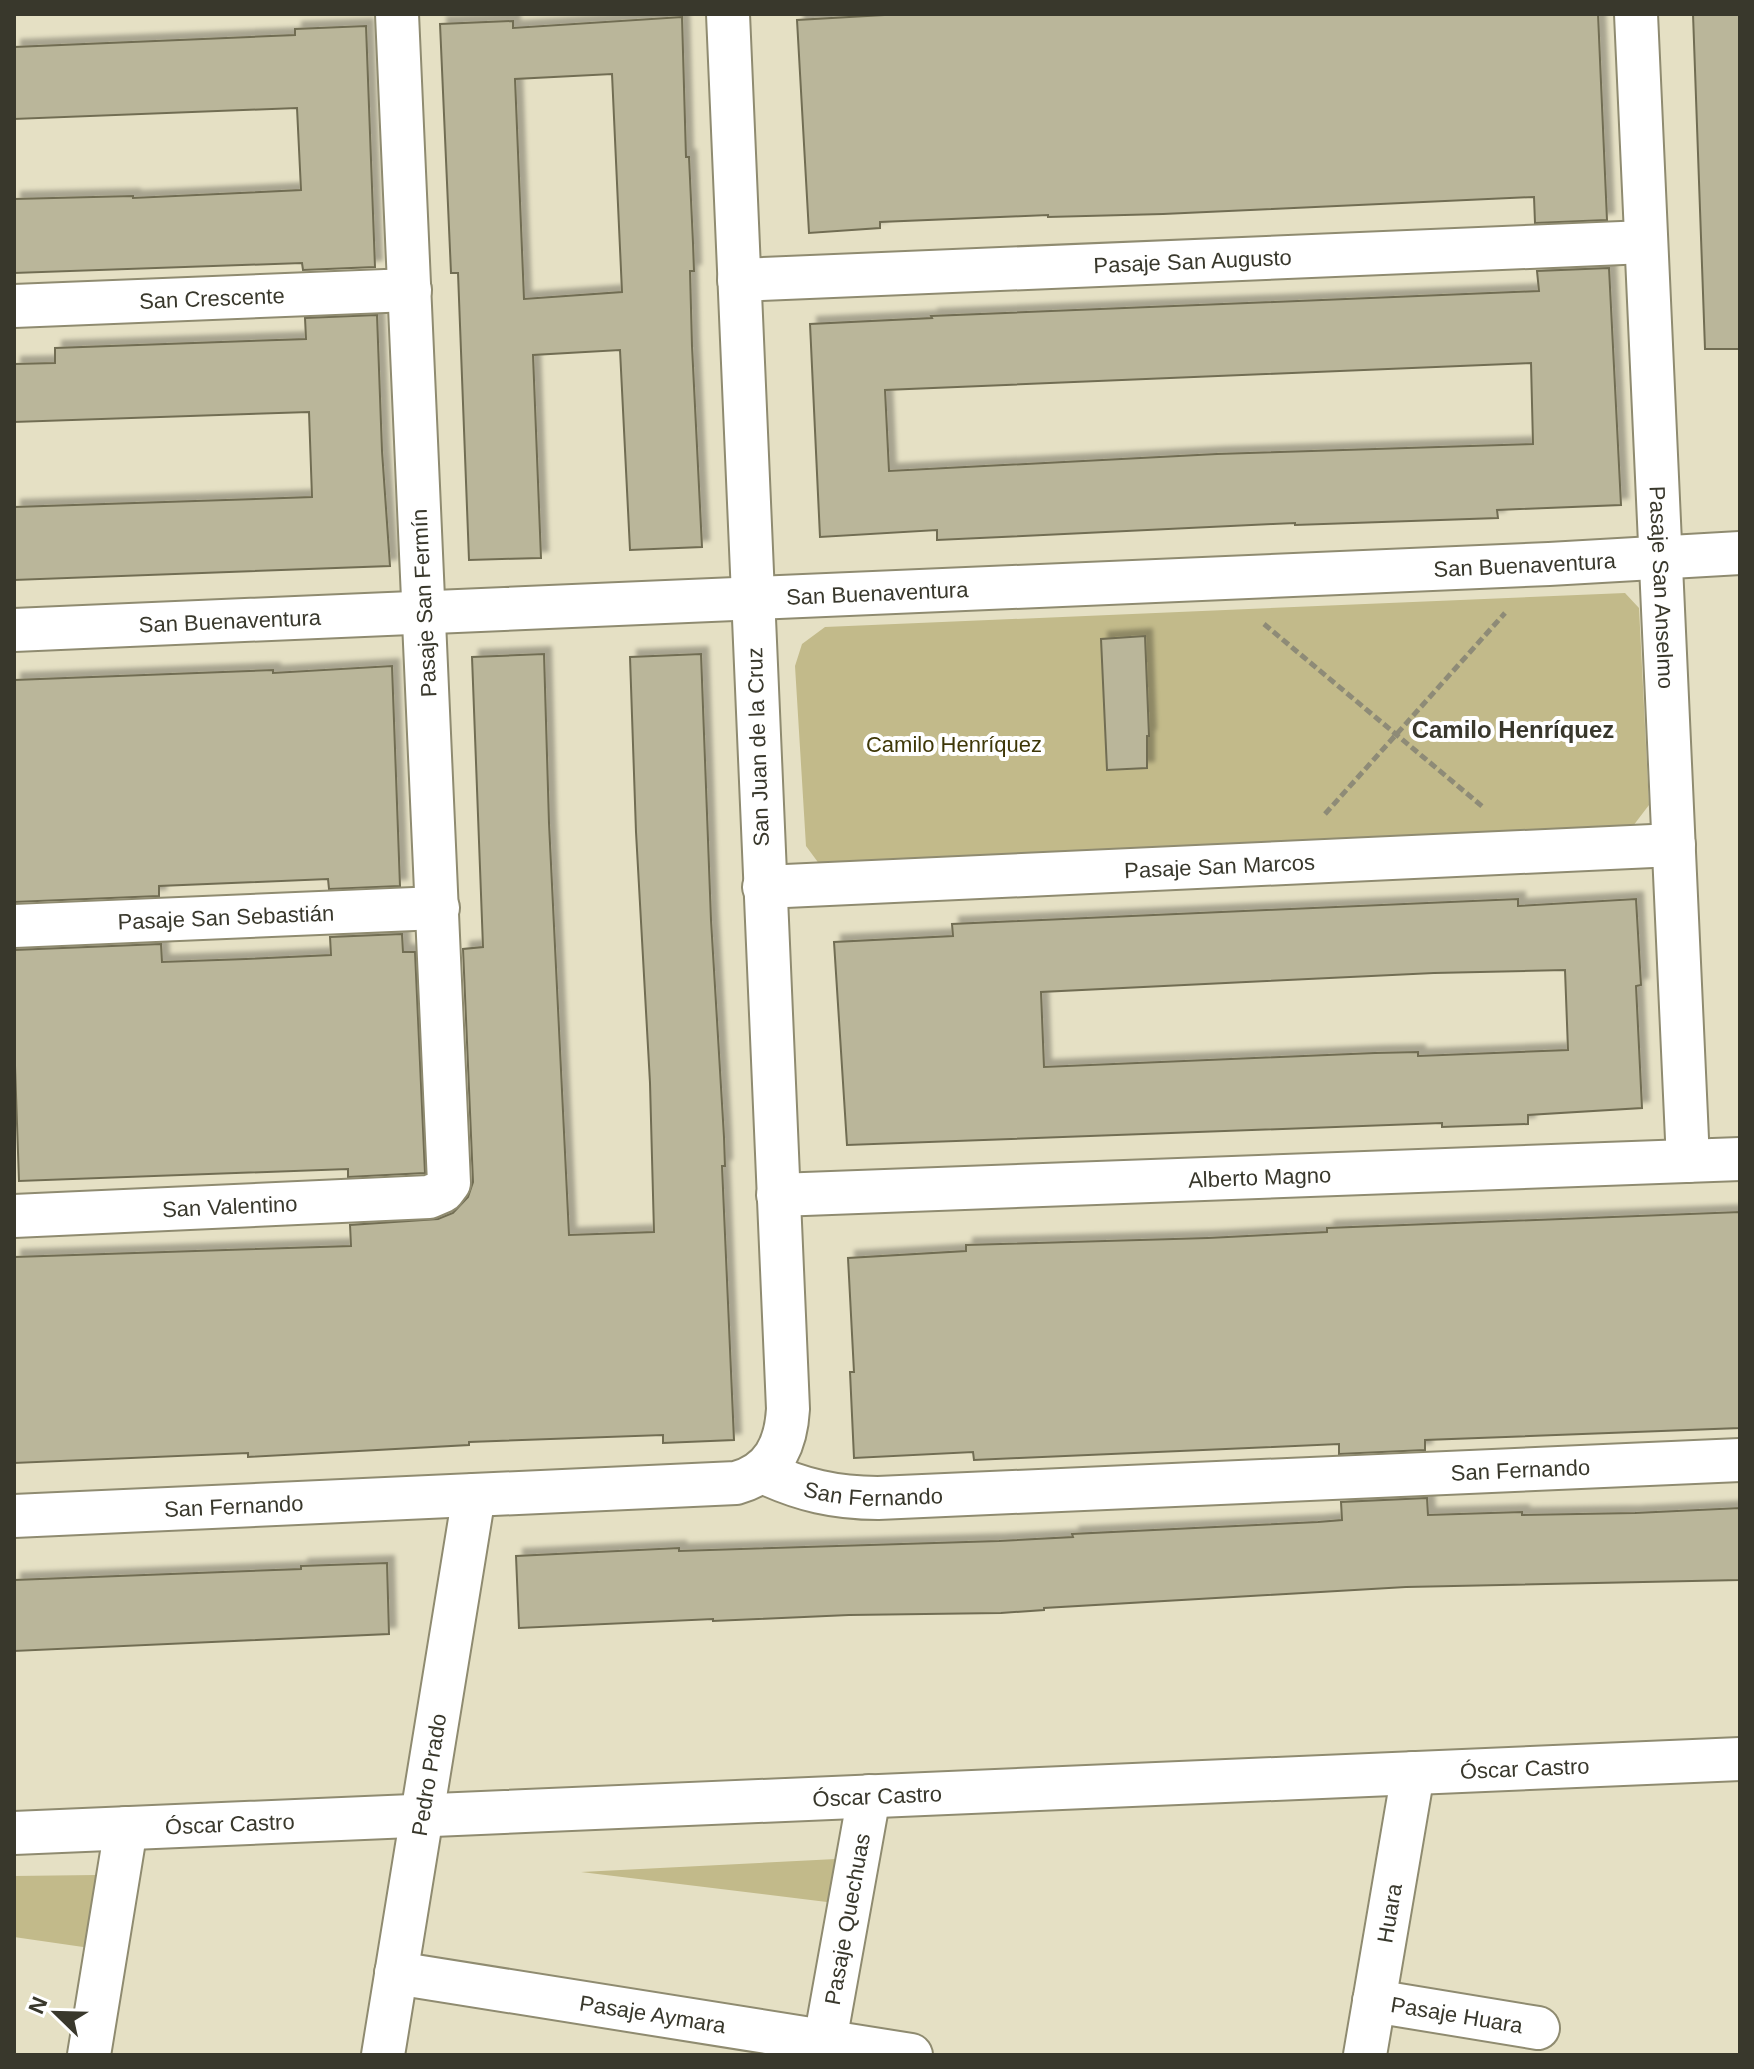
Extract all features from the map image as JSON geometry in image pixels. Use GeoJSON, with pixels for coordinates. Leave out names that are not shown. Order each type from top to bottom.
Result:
{"type":"FeatureCollection","features":[{"type":"Feature","properties":{"kind":"street","name":"Pasaje San Fermín"},"geometry":{"type":"LineString","coordinates":[[397,14],[450,1174],[449,1183],[443,1191]]}},
{"type":"Feature","properties":{"kind":"street","name":"San Juan de la Cruz"},"geometry":{"type":"LineString","coordinates":[[728,14],[788,1417],[783,1443],[775,1459],[763,1472]]}},
{"type":"Feature","properties":{"kind":"street","name":"Pasaje San Anselmo"},"geometry":{"type":"LineString","coordinates":[[1636,14],[1688,1161]]}},
{"type":"Feature","properties":{"kind":"street","name":"Pasaje San Augusto"},"geometry":{"type":"LineString","coordinates":[[739,280],[1646,242]]}},
{"type":"Feature","properties":{"kind":"street","name":"San Crescente"},"geometry":{"type":"LineString","coordinates":[[14,306],[410,290]]}},
{"type":"Feature","properties":{"kind":"street","name":"San Buenaventura"},"geometry":{"type":"LineString","coordinates":[[14,630],[1549,564],[1740,553]]}},
{"type":"Feature","properties":{"kind":"street","name":"Pasaje San Marcos"},"geometry":{"type":"LineString","coordinates":[[764,887],[1674,845]]}},
{"type":"Feature","properties":{"kind":"street","name":"Pasaje San Sebastián"},"geometry":{"type":"LineString","coordinates":[[14,926],[438,908]]}},
{"type":"Feature","properties":{"kind":"street","name":"Alberto Magno"},"geometry":{"type":"LineString","coordinates":[[778,1195],[1740,1159]]}},
{"type":"Feature","properties":{"kind":"street","name":"San Valentino"},"geometry":{"type":"LineString","coordinates":[[14,1216],[429,1197],[443,1191]]}},
{"type":"Feature","properties":{"kind":"street","name":"San Fernando"},"geometry":{"type":"LineString","coordinates":[[14,1516],[736,1483],[763,1472],[791,1486],[818,1493],[848,1498],[878,1498],[1740,1460]]}},
{"type":"Feature","properties":{"kind":"street","name":"Pedro Prado"},"geometry":{"type":"LineString","coordinates":[[383,2055],[474,1495]]}},
{"type":"Feature","properties":{"kind":"street","name":"Óscar Castro"},"geometry":{"type":"LineString","coordinates":[[14,1833],[1740,1759]]}},
{"type":"Feature","properties":{"kind":"street","name":"Huara"},"geometry":{"type":"LineString","coordinates":[[1365,2055],[1413,1773]]}},
{"type":"Feature","properties":{"kind":"street","name":"Pasaje Quechuas"},"geometry":{"type":"LineString","coordinates":[[825,2041],[869,1796]]}},
{"type":"Feature","properties":{"kind":"street"},"geometry":{"type":"LineString","coordinates":[[89,2055],[126,1828]]}},
{"type":"Feature","properties":{"kind":"street","name":"Pasaje Aymara"},"geometry":{"type":"LineString","coordinates":[[396,1973],[911,2055]]}},
{"type":"Feature","properties":{"kind":"street","name":"Pasaje Huara"},"geometry":{"type":"LineString","coordinates":[[1374,2001],[1538,2028]]}},
{"type":"Feature","properties":{"kind":"path"},"geometry":{"type":"LineString","coordinates":[[1282,863],[1549,564]]}},
{"type":"Feature","properties":{"kind":"path"},"geometry":{"type":"LineString","coordinates":[[1207,577],[1536,851]]}},
{"type":"Feature","properties":{"kind":"green space","name":"Camilo Henríquez"},"geometry":{"type":"Polygon","coordinates":[[[1625,593],[1639,608],[1649,805],[1633,826],[820,865],[806,846],[795,666],[802,644],[825,627],[1625,593]]]}},
{"type":"Feature","properties":{"kind":"green space"},"geometry":{"type":"Polygon","coordinates":[[[836,1859],[835,1903],[581,1872],[836,1859]]]}},
{"type":"Feature","properties":{"kind":"green space"},"geometry":{"type":"Polygon","coordinates":[[[96,1875],[90,1948],[14,1937],[14,1876],[96,1875]]]}},
{"type":"Feature","properties":{"kind":"building"},"geometry":{"type":"Polygon","coordinates":[[[902,14],[1598,14],[1607,220],[1535,223],[1534,197],[1163,214],[880,222],[880,228],[809,233],[797,20],[902,14]]]}},
{"type":"Feature","properties":{"kind":"building"},"geometry":{"type":"Polygon","coordinates":[[[1693,14],[1740,14],[1740,349],[1705,349],[1693,14]]]}},
{"type":"Feature","properties":{"kind":"building"},"geometry":{"type":"Polygon","coordinates":[[[682,17],[686,157],[689,157],[693,243],[694,271],[690,271],[692,346],[702,547],[630,550],[620,350],[533,355],[541,558],[469,560],[458,273],[451,273],[440,24],[513,21],[513,28],[682,17]],[[612,74],[515,79],[524,299],[622,292],[612,74]]]}},
{"type":"Feature","properties":{"kind":"building"},"geometry":{"type":"Polygon","coordinates":[[[366,26],[375,267],[303,270],[302,263],[14,273],[14,199],[133,198],[301,190],[297,108],[14,119],[14,47],[295,35],[295,29],[366,26]]]}},
{"type":"Feature","properties":{"kind":"building"},"geometry":{"type":"Polygon","coordinates":[[[1609,268],[1621,505],[1497,510],[1498,518],[1295,523],[937,540],[937,530],[820,537],[810,324],[931,316],[1539,291],[1537,271],[1609,268]],[[1531,363],[885,390],[889,471],[1217,454],[1533,444],[1531,363]]]}},
{"type":"Feature","properties":{"kind":"building"},"geometry":{"type":"Polygon","coordinates":[[[377,315],[390,566],[14,580],[14,507],[312,497],[309,412],[14,422],[14,364],[55,363],[55,348],[306,339],[305,318],[377,315]]]}},
{"type":"Feature","properties":{"kind":"building"},"geometry":{"type":"Polygon","coordinates":[[[1145,636],[1149,736],[1147,768],[1107,770],[1101,639],[1145,636]]]}},
{"type":"Feature","properties":{"kind":"building"},"geometry":{"type":"Polygon","coordinates":[[[544,654],[569,1235],[654,1232],[630,657],[701,654],[711,920],[724,1137],[725,1166],[722,1166],[734,1440],[663,1443],[663,1435],[469,1442],[469,1445],[248,1457],[248,1453],[14,1463],[14,1257],[351,1246],[350,1225],[438,1219],[453,1213],[468,1197],[473,1182],[463,949],[483,947],[472,657],[544,654]]]}},
{"type":"Feature","properties":{"kind":"building"},"geometry":{"type":"Polygon","coordinates":[[[392,666],[400,886],[329,889],[328,879],[159,886],[159,896],[14,902],[14,680],[273,670],[273,673],[392,666]]]}},
{"type":"Feature","properties":{"kind":"building"},"geometry":{"type":"Polygon","coordinates":[[[1518,899],[1518,906],[1636,899],[1641,985],[1636,986],[1642,1108],[1528,1115],[1528,1124],[1442,1127],[1442,1123],[847,1145],[834,942],[953,936],[952,924],[1518,899]],[[1565,970],[1434,973],[1041,992],[1044,1067],[1375,1053],[1418,1052],[1418,1056],[1568,1050],[1565,970]]]}},
{"type":"Feature","properties":{"kind":"building"},"geometry":{"type":"Polygon","coordinates":[[[402,934],[403,952],[415,952],[425,1173],[348,1177],[348,1169],[19,1181],[14,950],[161,944],[162,962],[246,959],[331,955],[330,937],[402,934]]]}},
{"type":"Feature","properties":{"kind":"building"},"geometry":{"type":"Polygon","coordinates":[[[1740,1212],[1740,1428],[1425,1440],[1425,1450],[1339,1454],[1339,1444],[974,1460],[973,1452],[854,1458],[850,1372],[854,1372],[848,1258],[966,1251],[966,1245],[1208,1238],[1327,1232],[1327,1228],[1740,1212]]]}},
{"type":"Feature","properties":{"kind":"building"},"geometry":{"type":"Polygon","coordinates":[[[1427,1498],[1428,1515],[1635,1513],[1740,1508],[1740,1580],[1406,1587],[1001,1613],[713,1619],[519,1628],[516,1556],[679,1548],[679,1551],[999,1541],[1073,1537],[1072,1534],[1318,1522],[1342,1520],[1341,1502],[1427,1498]]]}},
{"type":"Feature","properties":{"kind":"building"},"geometry":{"type":"Polygon","coordinates":[[[387,1563],[389,1634],[14,1651],[14,1580],[387,1563]]]}},
{"type":"Feature","properties":{"kind":"district","name":"Camilo Henríquez"},"geometry":{"type":"Point","coordinates":[1513,729]}}]}
